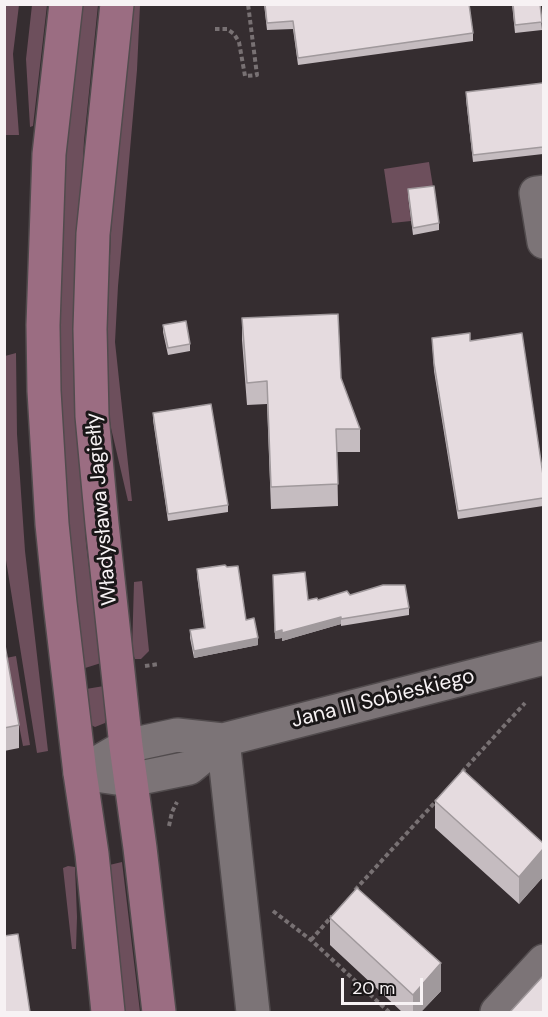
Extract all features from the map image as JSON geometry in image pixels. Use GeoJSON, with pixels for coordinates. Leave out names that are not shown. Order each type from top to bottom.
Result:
{"type":"FeatureCollection","features":[{"type":"Feature","properties":{"kind":"main road"},"geometry":{"type":"LineString","coordinates":[[66,4],[49,154],[43,325],[44,391],[52,524],[67,668],[92,854],[108,1012]]}},
{"type":"Feature","properties":{"kind":"main road","name":"Władysława Jagiełły"},"geometry":{"type":"LineString","coordinates":[[117,4],[93,234],[90,329],[93,427],[126,746],[159,1012]]}},
{"type":"Feature","properties":{"kind":"street"},"geometry":{"type":"LineString","coordinates":[[543,192],[536,193],[543,242]]}},
{"type":"Feature","properties":{"kind":"street","name":"Jana III Sobieskiego"},"geometry":{"type":"LineString","coordinates":[[80,773],[126,746],[177,735],[223,740],[543,658]]}},
{"type":"Feature","properties":{"kind":"street","name":"Jana III Sobieskiego"},"geometry":{"type":"LineString","coordinates":[[80,773],[130,780],[189,768],[223,740]]}},
{"type":"Feature","properties":{"kind":"street"},"geometry":{"type":"LineString","coordinates":[[223,740],[253,1012]]}},
{"type":"Feature","properties":{"kind":"street"},"geometry":{"type":"LineString","coordinates":[[498,1012],[543,962]]}},
{"type":"Feature","properties":{"kind":"path"},"geometry":{"type":"LineString","coordinates":[[215,29],[227,29],[234,34],[239,42],[245,76],[257,75],[248,4]]}},
{"type":"Feature","properties":{"kind":"path"},"geometry":{"type":"LineString","coordinates":[[456,779],[525,703]]}},
{"type":"Feature","properties":{"kind":"path"},"geometry":{"type":"LineString","coordinates":[[349,897],[441,796]]}},
{"type":"Feature","properties":{"kind":"path"},"geometry":{"type":"LineString","coordinates":[[171,834],[169,825],[172,812],[175,804],[182,797]]}},
{"type":"Feature","properties":{"kind":"path"},"geometry":{"type":"LineString","coordinates":[[270,909],[311,940],[389,1012]]}},
{"type":"Feature","properties":{"kind":"path"},"geometry":{"type":"LineString","coordinates":[[311,940],[334,914]]}},
{"type":"Feature","properties":{"kind":"shaded area"},"geometry":{"type":"Polygon","coordinates":[[[4,5],[19,5],[13,54],[19,135],[5,135],[4,5]]]}},
{"type":"Feature","properties":{"kind":"shaded area"},"geometry":{"type":"Polygon","coordinates":[[[32,5],[47,5],[33,126],[30,127],[26,59],[32,5]]]}},
{"type":"Feature","properties":{"kind":"shaded area"},"geometry":{"type":"Polygon","coordinates":[[[81,5],[98,5],[84,141],[74,338],[86,543],[101,663],[82,669],[58,427],[58,271],[66,140],[81,5]]]}},
{"type":"Feature","properties":{"kind":"shaded area"},"geometry":{"type":"Polygon","coordinates":[[[129,5],[140,5],[137,70],[115,342],[132,501],[128,501],[107,401],[113,186],[129,5]]]}},
{"type":"Feature","properties":{"kind":"shaded area"},"geometry":{"type":"Polygon","coordinates":[[[429,162],[434,193],[408,197],[411,221],[392,223],[384,169],[429,162]]]}},
{"type":"Feature","properties":{"kind":"shaded area"},"geometry":{"type":"Polygon","coordinates":[[[16,353],[17,434],[25,551],[48,751],[37,753],[5,554],[5,356],[16,353]]]}},
{"type":"Feature","properties":{"kind":"shaded area"},"geometry":{"type":"Polygon","coordinates":[[[142,581],[149,651],[141,659],[135,659],[132,652],[134,582],[142,581]]]}},
{"type":"Feature","properties":{"kind":"shaded area"},"geometry":{"type":"Polygon","coordinates":[[[16,656],[30,745],[23,746],[6,658],[16,656]]]}},
{"type":"Feature","properties":{"kind":"shaded area"},"geometry":{"type":"Polygon","coordinates":[[[104,686],[107,712],[105,723],[95,727],[89,724],[86,689],[104,686]]]}},
{"type":"Feature","properties":{"kind":"shaded area"},"geometry":{"type":"Polygon","coordinates":[[[122,862],[140,1012],[122,1012],[105,866],[122,862]]]}},
{"type":"Feature","properties":{"kind":"shaded area"},"geometry":{"type":"Polygon","coordinates":[[[75,867],[76,949],[72,949],[63,868],[75,867]]]}},
{"type":"Feature","properties":{"kind":"building"},"geometry":{"type":"Polygon","coordinates":[[[265,4],[469,4],[473,33],[298,58],[293,21],[267,23],[265,4]]]}},
{"type":"Feature","properties":{"kind":"building"},"geometry":{"type":"Polygon","coordinates":[[[513,4],[540,4],[542,22],[515,25],[513,4]]]}},
{"type":"Feature","properties":{"kind":"building"},"geometry":{"type":"Polygon","coordinates":[[[543,83],[543,147],[473,155],[466,92],[543,83]]]}},
{"type":"Feature","properties":{"kind":"building"},"geometry":{"type":"Polygon","coordinates":[[[434,186],[439,223],[413,228],[408,189],[434,186]]]}},
{"type":"Feature","properties":{"kind":"building"},"geometry":{"type":"Polygon","coordinates":[[[338,314],[341,378],[360,429],[336,429],[338,484],[271,487],[267,381],[247,383],[242,318],[338,314]]]}},
{"type":"Feature","properties":{"kind":"building"},"geometry":{"type":"Polygon","coordinates":[[[186,321],[190,344],[168,348],[163,325],[186,321]]]}},
{"type":"Feature","properties":{"kind":"building"},"geometry":{"type":"Polygon","coordinates":[[[470,333],[470,341],[522,333],[543,475],[543,498],[458,511],[432,338],[470,333]]]}},
{"type":"Feature","properties":{"kind":"building"},"geometry":{"type":"Polygon","coordinates":[[[211,404],[228,505],[168,514],[153,413],[211,404]]]}},
{"type":"Feature","properties":{"kind":"building"},"geometry":{"type":"Polygon","coordinates":[[[225,565],[227,567],[238,566],[246,620],[254,618],[258,638],[194,651],[190,630],[205,628],[197,569],[225,565]]]}},
{"type":"Feature","properties":{"kind":"building"},"geometry":{"type":"Polygon","coordinates":[[[305,572],[308,600],[317,598],[318,600],[347,591],[350,595],[383,585],[405,585],[409,608],[341,619],[341,617],[282,633],[282,630],[275,632],[273,575],[305,572]]]}},
{"type":"Feature","properties":{"kind":"building"},"geometry":{"type":"Polygon","coordinates":[[[4,640],[19,725],[4,728],[4,640]]]}},
{"type":"Feature","properties":{"kind":"building"},"geometry":{"type":"Polygon","coordinates":[[[463,770],[543,843],[543,849],[519,877],[435,801],[463,770]]]}},
{"type":"Feature","properties":{"kind":"building"},"geometry":{"type":"Polygon","coordinates":[[[357,888],[441,963],[413,995],[330,918],[357,888]]]}},
{"type":"Feature","properties":{"kind":"building"},"geometry":{"type":"Polygon","coordinates":[[[18,934],[30,1012],[4,1012],[4,936],[18,934]]]}},
{"type":"Feature","properties":{"kind":"building"},"geometry":{"type":"Polygon","coordinates":[[[543,976],[543,1012],[510,1012],[543,976]]]}}]}
